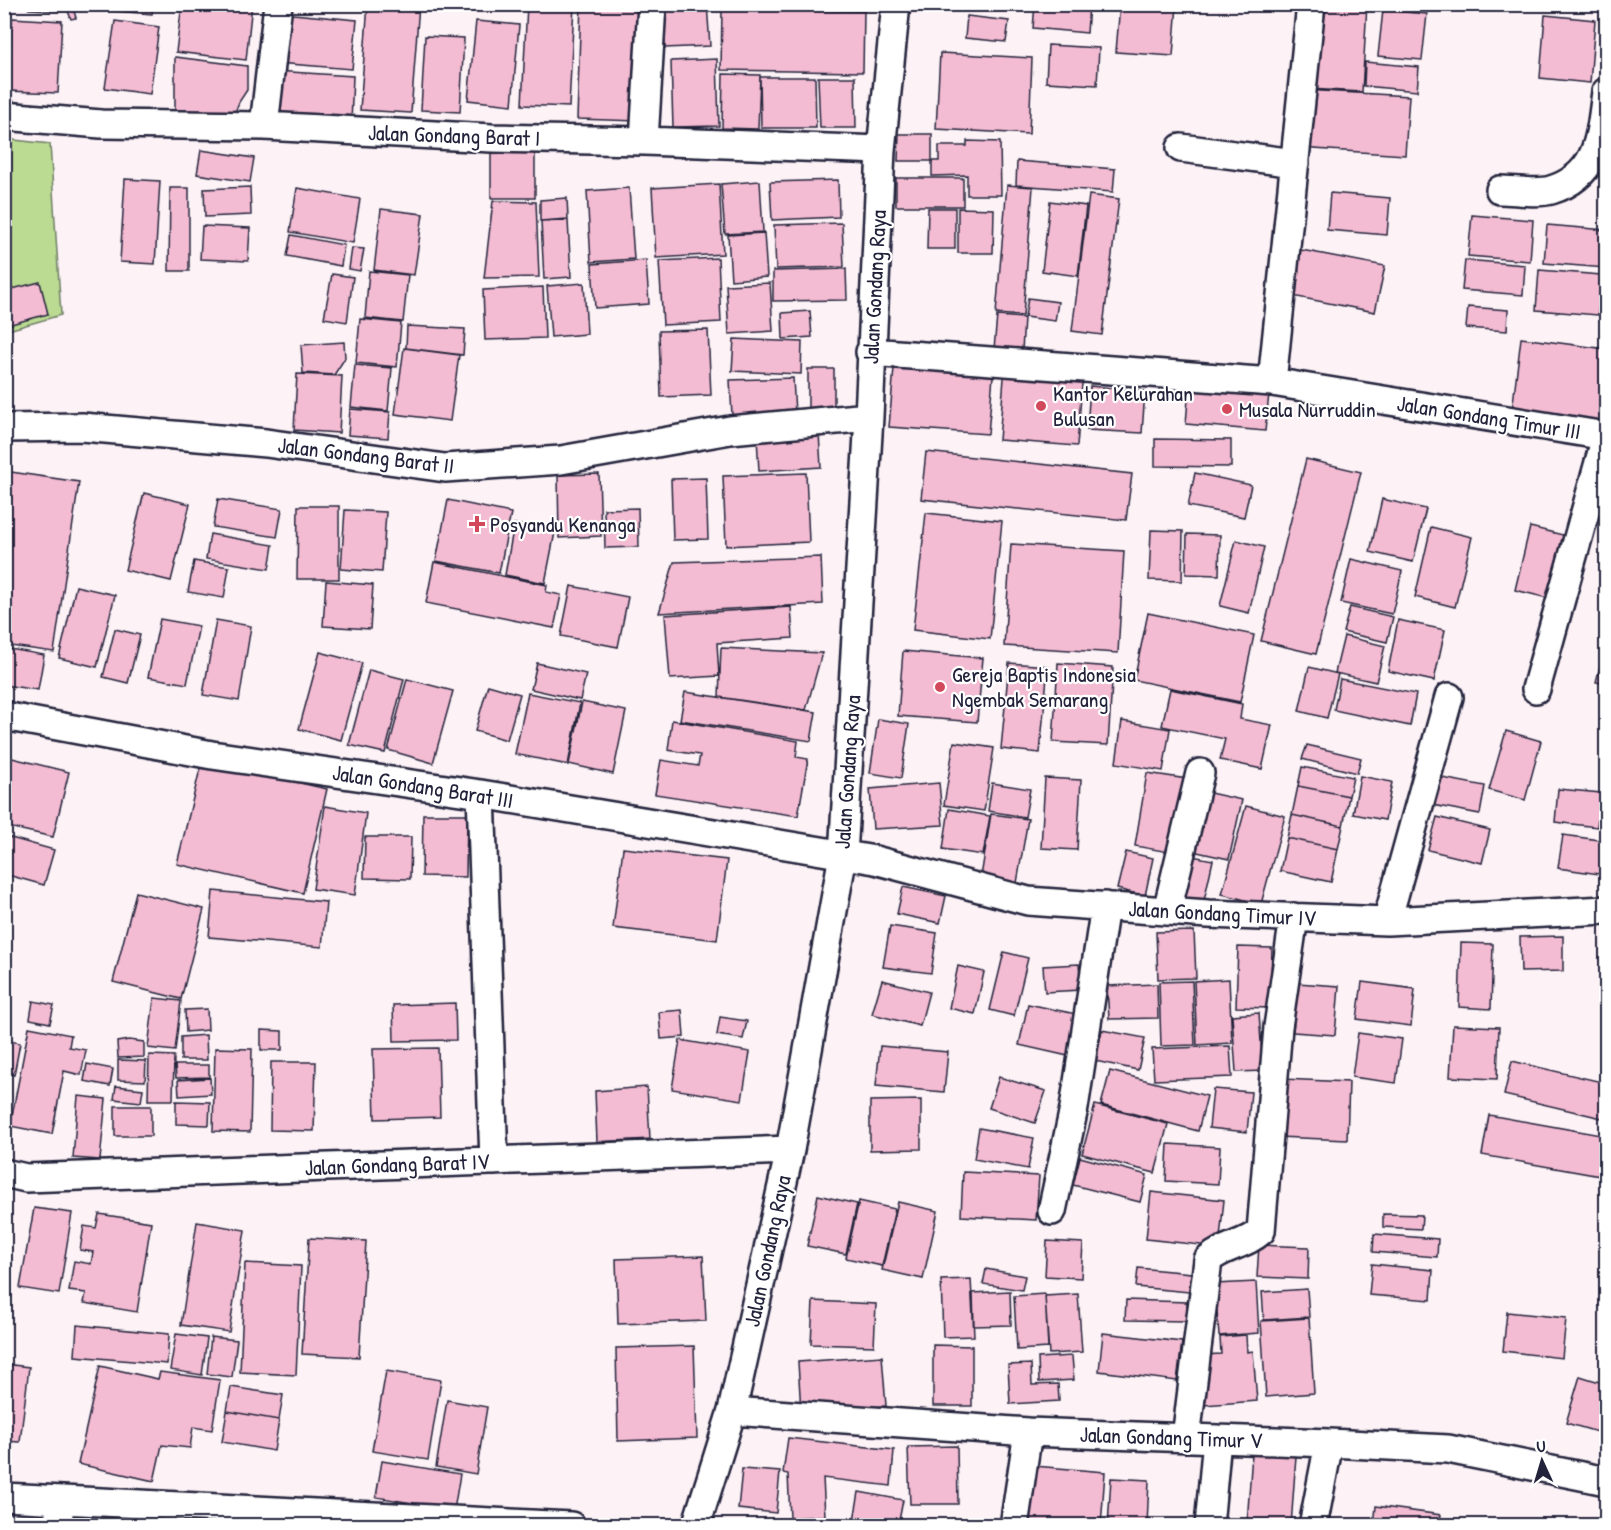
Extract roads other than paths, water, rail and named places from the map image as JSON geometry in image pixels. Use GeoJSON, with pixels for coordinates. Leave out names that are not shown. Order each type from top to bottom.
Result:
{"type":"FeatureCollection","features":[{"type":"Feature","properties":{"kind":"street"},"geometry":{"type":"LineString","coordinates":[[264,126],[278,4]]}},
{"type":"Feature","properties":{"kind":"street"},"geometry":{"type":"LineString","coordinates":[[644,141],[652,4]]}},
{"type":"Feature","properties":{"kind":"street","name":"Jalan Gondang Raya"},"geometry":{"type":"LineString","coordinates":[[696,1526],[732,1411],[790,1150],[843,855],[869,417],[870,352],[881,150],[896,4]]}},
{"type":"Feature","properties":{"kind":"street"},"geometry":{"type":"LineString","coordinates":[[1272,382],[1311,4]]}},
{"type":"Feature","properties":{"kind":"street"},"geometry":{"type":"LineString","coordinates":[[1500,190],[1550,190],[1576,178],[1591,161],[1598,147],[1606,92]]}},
{"type":"Feature","properties":{"kind":"street","name":"Jalan Gondang Barat I"},"geometry":{"type":"LineString","coordinates":[[4,116],[101,124],[264,126],[492,138],[881,150]]}},
{"type":"Feature","properties":{"kind":"street"},"geometry":{"type":"LineString","coordinates":[[1181,148],[1295,163]]}},
{"type":"Feature","properties":{"kind":"street","name":"Jalan Gondang Timur III"},"geometry":{"type":"LineString","coordinates":[[870,352],[1272,382],[1606,437]]}},
{"type":"Feature","properties":{"kind":"street","name":"Jalan Gondang Barat II"},"geometry":{"type":"LineString","coordinates":[[4,428],[82,427],[254,442],[446,468],[561,460],[730,430],[869,417]]}},
{"type":"Feature","properties":{"kind":"street"},"geometry":{"type":"LineString","coordinates":[[1536,689],[1606,437]]}},
{"type":"Feature","properties":{"kind":"street"},"geometry":{"type":"LineString","coordinates":[[1387,921],[1449,697]]}},
{"type":"Feature","properties":{"kind":"street","name":"Jalan Gondang Barat III"},"geometry":{"type":"LineString","coordinates":[[4,716],[212,755],[481,794],[843,855]]}},
{"type":"Feature","properties":{"kind":"street"},"geometry":{"type":"LineString","coordinates":[[1167,911],[1200,773]]}},
{"type":"Feature","properties":{"kind":"street"},"geometry":{"type":"LineString","coordinates":[[481,794],[494,1161]]}},
{"type":"Feature","properties":{"kind":"street","name":"Jalan Gondang Timur IV"},"geometry":{"type":"LineString","coordinates":[[843,855],[875,860],[1028,901],[1167,911],[1387,921],[1606,910]]}},
{"type":"Feature","properties":{"kind":"street"},"geometry":{"type":"LineString","coordinates":[[1052,1211],[1074,1108],[1105,906]]}},
{"type":"Feature","properties":{"kind":"street"},"geometry":{"type":"LineString","coordinates":[[1186,1438],[1208,1260],[1224,1249],[1251,1238],[1261,1231],[1278,1028],[1294,917]]}},
{"type":"Feature","properties":{"kind":"street","name":"Jalan Gondang Barat IV"},"geometry":{"type":"LineString","coordinates":[[4,1173],[26,1178],[790,1150]]}},
{"type":"Feature","properties":{"kind":"street","name":"Jalan Gondang Timur V"},"geometry":{"type":"LineString","coordinates":[[732,1411],[1028,1432],[1448,1449],[1606,1481]]}},
{"type":"Feature","properties":{"kind":"street"},"geometry":{"type":"LineString","coordinates":[[1014,1526],[1028,1432]]}},
{"type":"Feature","properties":{"kind":"street"},"geometry":{"type":"LineString","coordinates":[[1209,1526],[1217,1439]]}},
{"type":"Feature","properties":{"kind":"street"},"geometry":{"type":"LineString","coordinates":[[1313,1526],[1329,1443]]}},
{"type":"Feature","properties":{"kind":"street"},"geometry":{"type":"LineString","coordinates":[[4,1497],[59,1513],[571,1526]]}},
{"type":"Feature","properties":{"kind":"place","name":"Kantor Kelurahan Bulusan"},"geometry":{"type":"Point","coordinates":[1041,406]}},
{"type":"Feature","properties":{"kind":"place","name":"Musala Nurruddin"},"geometry":{"type":"Point","coordinates":[1227,409]}},
{"type":"Feature","properties":{"kind":"place","name":"Posyandu Kenanga"},"geometry":{"type":"Point","coordinates":[477,524]}},
{"type":"Feature","properties":{"kind":"place","name":"Gereja Baptis Indonesia Ngembak Semarang"},"geometry":{"type":"Point","coordinates":[940,687]}}]}
